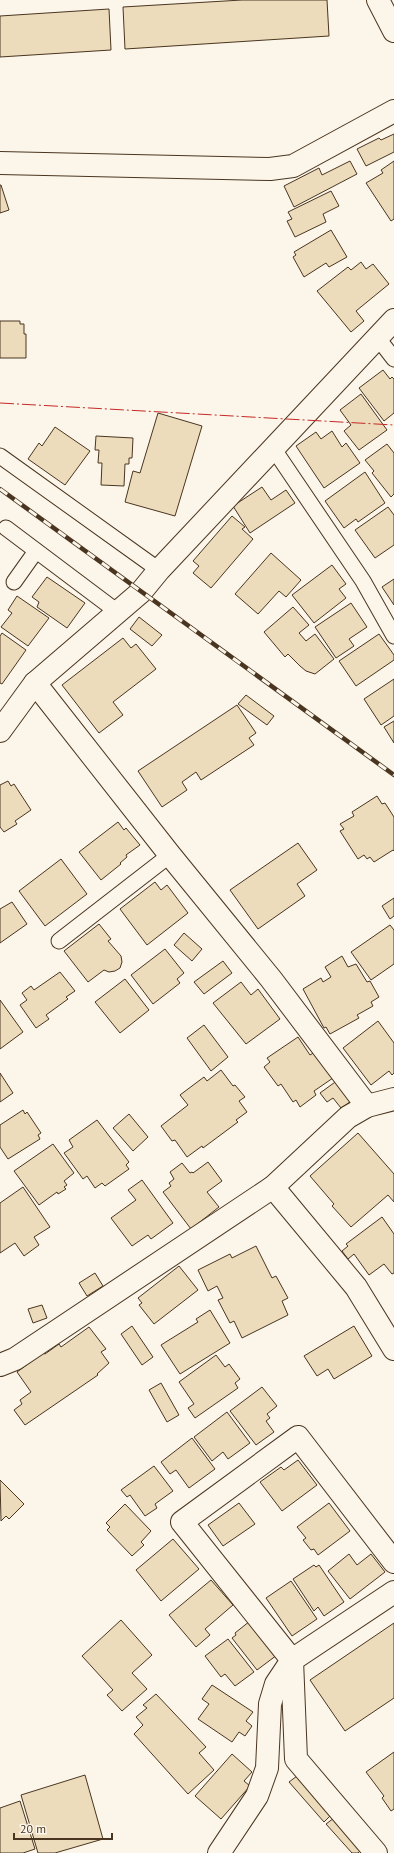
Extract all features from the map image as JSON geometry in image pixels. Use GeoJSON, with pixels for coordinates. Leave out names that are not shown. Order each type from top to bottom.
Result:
{"type":"FeatureCollection","features":[{"type":"Feature","properties":{"kind":"street"},"geometry":{"type":"LineString","coordinates":[[378,0],[394,31]]}},
{"type":"Feature","properties":{"kind":"street"},"geometry":{"type":"LineString","coordinates":[[0,163],[270,169],[293,166],[394,110]]}},
{"type":"Feature","properties":{"kind":"street"},"geometry":{"type":"LineString","coordinates":[[0,731],[35,683],[142,592],[159,570],[394,320]]}},
{"type":"Feature","properties":{"kind":"street"},"geometry":{"type":"LineString","coordinates":[[35,683],[170,855],[271,979],[367,1106]]}},
{"type":"Feature","properties":{"kind":"street"},"geometry":{"type":"LineString","coordinates":[[0,1365],[15,1359],[273,1187],[348,1117],[367,1106],[394,1099]]}},
{"type":"Feature","properties":{"kind":"street"},"geometry":{"type":"LineString","coordinates":[[273,1187],[356,1288],[394,1349]]}},
{"type":"Feature","properties":{"kind":"street"},"geometry":{"type":"LineString","coordinates":[[376,1853],[296,1758],[292,1660],[182,1522],[298,1437],[394,1562]]}},
{"type":"Feature","properties":{"kind":"street"},"geometry":{"type":"LineString","coordinates":[[219,1853],[257,1796],[267,1768],[270,1704],[276,1684],[292,1660],[394,1592]]}},
{"type":"Feature","properties":{"kind":"lane"},"geometry":{"type":"LineString","coordinates":[[377,337],[394,359]]}},
{"type":"Feature","properties":{"kind":"lane"},"geometry":{"type":"LineString","coordinates":[[274,448],[363,581],[394,636]]}},
{"type":"Feature","properties":{"kind":"lane"},"geometry":{"type":"LineString","coordinates":[[0,456],[159,570]]}},
{"type":"Feature","properties":{"kind":"lane"},"geometry":{"type":"LineString","coordinates":[[6,528],[119,612]]}},
{"type":"Feature","properties":{"kind":"lane"},"geometry":{"type":"LineString","coordinates":[[14,582],[36,551]]}},
{"type":"Feature","properties":{"kind":"lane"},"geometry":{"type":"LineString","coordinates":[[59,941],[170,855]]}},
{"type":"Feature","properties":{"kind":"building"},"geometry":{"type":"Polygon","coordinates":[[[242,0],[327,0],[329,36],[125,49],[123,7],[242,0]]]}},
{"type":"Feature","properties":{"kind":"building"},"geometry":{"type":"Polygon","coordinates":[[[109,9],[111,50],[0,57],[0,16],[109,9]]]}},
{"type":"Feature","properties":{"kind":"building"},"geometry":{"type":"Polygon","coordinates":[[[394,134],[394,152],[366,166],[357,149],[379,138],[381,140],[394,134]]]}},
{"type":"Feature","properties":{"kind":"building"},"geometry":{"type":"Polygon","coordinates":[[[350,161],[357,174],[294,207],[284,186],[319,168],[322,175],[350,161]]]}},
{"type":"Feature","properties":{"kind":"building"},"geometry":{"type":"Polygon","coordinates":[[[394,161],[394,219],[391,221],[366,183],[383,173],[381,170],[394,161]]]}},
{"type":"Feature","properties":{"kind":"building"},"geometry":{"type":"Polygon","coordinates":[[[0,185],[9,210],[0,213],[0,185]]]}},
{"type":"Feature","properties":{"kind":"building"},"geometry":{"type":"Polygon","coordinates":[[[331,191],[339,206],[323,214],[326,222],[295,237],[287,221],[292,219],[288,212],[331,191]]]}},
{"type":"Feature","properties":{"kind":"building"},"geometry":{"type":"Polygon","coordinates":[[[331,230],[347,257],[329,267],[326,263],[304,277],[293,257],[296,255],[294,252],[331,230]]]}},
{"type":"Feature","properties":{"kind":"building"},"geometry":{"type":"Polygon","coordinates":[[[361,262],[366,269],[373,264],[389,284],[356,311],[364,321],[351,332],[317,291],[348,267],[351,270],[361,262]]]}},
{"type":"Feature","properties":{"kind":"building"},"geometry":{"type":"Polygon","coordinates":[[[0,321],[20,321],[20,324],[24,324],[24,334],[26,334],[26,358],[0,358],[0,321]]]}},
{"type":"Feature","properties":{"kind":"building"},"geometry":{"type":"Polygon","coordinates":[[[383,370],[390,379],[392,377],[394,379],[394,413],[384,421],[359,388],[383,370]]]}},
{"type":"Feature","properties":{"kind":"building"},"geometry":{"type":"Polygon","coordinates":[[[361,394],[387,430],[359,450],[344,431],[351,425],[340,410],[361,394]]]}},
{"type":"Feature","properties":{"kind":"building"},"geometry":{"type":"Polygon","coordinates":[[[158,413],[202,426],[175,516],[125,502],[133,471],[140,473],[158,413]]]}},
{"type":"Feature","properties":{"kind":"building"},"geometry":{"type":"Polygon","coordinates":[[[55,427],[90,451],[65,485],[28,459],[39,443],[42,446],[55,427]]]}},
{"type":"Feature","properties":{"kind":"building"},"geometry":{"type":"Polygon","coordinates":[[[332,431],[342,447],[346,443],[360,463],[324,488],[296,446],[316,432],[321,439],[332,431]]]}},
{"type":"Feature","properties":{"kind":"building"},"geometry":{"type":"Polygon","coordinates":[[[96,436],[133,438],[132,458],[129,458],[129,464],[125,464],[124,486],[101,485],[102,463],[98,463],[99,450],[95,450],[96,436]]]}},
{"type":"Feature","properties":{"kind":"building"},"geometry":{"type":"Polygon","coordinates":[[[387,444],[394,453],[394,494],[391,497],[372,473],[374,471],[365,460],[387,444]]]}},
{"type":"Feature","properties":{"kind":"building"},"geometry":{"type":"Polygon","coordinates":[[[365,472],[385,503],[358,522],[356,519],[344,528],[325,501],[365,472]]]}},
{"type":"Feature","properties":{"kind":"building"},"geometry":{"type":"Polygon","coordinates":[[[262,487],[271,500],[286,490],[295,503],[250,533],[233,506],[262,487]]]}},
{"type":"Feature","properties":{"kind":"building"},"geometry":{"type":"Polygon","coordinates":[[[388,507],[394,515],[394,545],[375,558],[355,530],[388,507]]]}},
{"type":"Feature","properties":{"kind":"building"},"geometry":{"type":"Polygon","coordinates":[[[232,516],[245,527],[242,529],[253,539],[211,588],[193,573],[199,566],[193,561],[232,516]]]}},
{"type":"Feature","properties":{"kind":"building"},"geometry":{"type":"Polygon","coordinates":[[[271,553],[301,580],[286,597],[279,591],[258,614],[235,594],[271,553]]]}},
{"type":"Feature","properties":{"kind":"building"},"geometry":{"type":"Polygon","coordinates":[[[332,565],[346,584],[339,589],[346,598],[314,623],[292,595],[332,565]]]}},
{"type":"Feature","properties":{"kind":"building"},"geometry":{"type":"Polygon","coordinates":[[[47,577],[85,603],[67,628],[37,607],[39,602],[32,597],[47,577]]]}},
{"type":"Feature","properties":{"kind":"building"},"geometry":{"type":"Polygon","coordinates":[[[394,579],[394,605],[382,587],[394,579]]]}},
{"type":"Feature","properties":{"kind":"building"},"geometry":{"type":"Polygon","coordinates":[[[17,596],[49,618],[28,646],[1,627],[12,613],[8,610],[17,596]]]}},
{"type":"Feature","properties":{"kind":"building"},"geometry":{"type":"Polygon","coordinates":[[[351,603],[367,627],[349,639],[354,646],[336,658],[315,627],[351,603]]]}},
{"type":"Feature","properties":{"kind":"building"},"geometry":{"type":"Polygon","coordinates":[[[293,607],[309,625],[299,633],[306,641],[315,634],[334,659],[315,674],[306,671],[288,654],[285,657],[264,632],[293,607]]]}},
{"type":"Feature","properties":{"kind":"building"},"geometry":{"type":"Polygon","coordinates":[[[139,617],[162,635],[152,646],[130,629],[139,617]]]}},
{"type":"Feature","properties":{"kind":"building"},"geometry":{"type":"Polygon","coordinates":[[[2,633],[26,650],[2,684],[0,683],[0,636],[2,633]]]}},
{"type":"Feature","properties":{"kind":"building"},"geometry":{"type":"Polygon","coordinates":[[[379,634],[394,655],[394,660],[356,686],[339,661],[379,634]]]}},
{"type":"Feature","properties":{"kind":"building"},"geometry":{"type":"Polygon","coordinates":[[[123,638],[131,648],[136,644],[156,669],[113,702],[123,715],[99,733],[62,685],[123,638]]]}},
{"type":"Feature","properties":{"kind":"building"},"geometry":{"type":"Polygon","coordinates":[[[394,679],[394,716],[381,725],[364,699],[394,679]]]}},
{"type":"Feature","properties":{"kind":"building"},"geometry":{"type":"Polygon","coordinates":[[[246,695],[274,716],[267,725],[238,704],[246,695]]]}},
{"type":"Feature","properties":{"kind":"building"},"geometry":{"type":"Polygon","coordinates":[[[237,705],[256,733],[249,738],[254,745],[201,780],[196,772],[182,782],[187,790],[162,807],[138,771],[237,705]]]}},
{"type":"Feature","properties":{"kind":"building"},"geometry":{"type":"Polygon","coordinates":[[[394,721],[394,743],[384,727],[394,721]]]}},
{"type":"Feature","properties":{"kind":"building"},"geometry":{"type":"Polygon","coordinates":[[[8,781],[11,786],[14,784],[31,810],[15,821],[17,824],[4,832],[0,827],[0,785],[8,781]]]}},
{"type":"Feature","properties":{"kind":"building"},"geometry":{"type":"Polygon","coordinates":[[[377,796],[382,804],[385,803],[394,817],[394,851],[393,850],[374,862],[370,857],[367,859],[364,855],[358,859],[340,831],[344,829],[340,824],[354,816],[352,812],[377,796]]]}},
{"type":"Feature","properties":{"kind":"building"},"geometry":{"type":"Polygon","coordinates":[[[118,822],[124,830],[126,828],[140,845],[126,855],[127,857],[120,863],[121,864],[101,880],[79,852],[118,822]]]}},
{"type":"Feature","properties":{"kind":"building"},"geometry":{"type":"Polygon","coordinates":[[[298,843],[317,870],[297,884],[305,896],[258,929],[230,890],[298,843]]]}},
{"type":"Feature","properties":{"kind":"building"},"geometry":{"type":"Polygon","coordinates":[[[61,859],[87,894],[45,926],[19,891],[61,859]]]}},
{"type":"Feature","properties":{"kind":"building"},"geometry":{"type":"Polygon","coordinates":[[[155,882],[161,890],[167,885],[188,913],[147,945],[120,909],[155,882]]]}},
{"type":"Feature","properties":{"kind":"building"},"geometry":{"type":"Polygon","coordinates":[[[394,898],[394,916],[390,919],[382,906],[394,898]]]}},
{"type":"Feature","properties":{"kind":"building"},"geometry":{"type":"Polygon","coordinates":[[[12,902],[27,924],[0,943],[0,909],[12,902]]]}},
{"type":"Feature","properties":{"kind":"building"},"geometry":{"type":"Polygon","coordinates":[[[99,924],[111,939],[108,941],[121,956],[122,962],[120,968],[115,971],[109,972],[104,970],[88,982],[64,951],[99,924]]]}},
{"type":"Feature","properties":{"kind":"building"},"geometry":{"type":"Polygon","coordinates":[[[390,925],[394,930],[394,964],[371,980],[351,952],[390,925]]]}},
{"type":"Feature","properties":{"kind":"building"},"geometry":{"type":"Polygon","coordinates":[[[184,933],[202,949],[192,961],[174,945],[184,933]]]}},
{"type":"Feature","properties":{"kind":"building"},"geometry":{"type":"Polygon","coordinates":[[[165,949],[184,973],[177,979],[180,983],[153,1004],[131,975],[165,949]]]}},
{"type":"Feature","properties":{"kind":"building"},"geometry":{"type":"Polygon","coordinates":[[[342,956],[348,967],[356,964],[367,982],[370,981],[379,997],[371,1002],[373,1006],[357,1015],[359,1018],[330,1034],[326,1027],[324,1028],[303,989],[321,978],[323,982],[331,977],[325,967],[342,956]]]}},
{"type":"Feature","properties":{"kind":"building"},"geometry":{"type":"Polygon","coordinates":[[[223,961],[232,973],[204,994],[194,982],[223,961]]]}},
{"type":"Feature","properties":{"kind":"building"},"geometry":{"type":"Polygon","coordinates":[[[60,972],[75,991],[66,997],[68,999],[46,1015],[49,1019],[36,1028],[20,1005],[27,1000],[22,993],[31,986],[34,990],[60,972]]]}},
{"type":"Feature","properties":{"kind":"building"},"geometry":{"type":"Polygon","coordinates":[[[125,979],[149,1010],[120,1033],[95,1002],[125,979]]]}},
{"type":"Feature","properties":{"kind":"building"},"geometry":{"type":"Polygon","coordinates":[[[241,982],[251,995],[258,989],[280,1019],[246,1044],[213,1003],[241,982]]]}},
{"type":"Feature","properties":{"kind":"building"},"geometry":{"type":"Polygon","coordinates":[[[0,1000],[23,1032],[0,1049],[0,1000]]]}},
{"type":"Feature","properties":{"kind":"building"},"geometry":{"type":"Polygon","coordinates":[[[378,1021],[394,1043],[394,1073],[392,1075],[389,1071],[371,1085],[343,1048],[378,1021]]]}},
{"type":"Feature","properties":{"kind":"building"},"geometry":{"type":"Polygon","coordinates":[[[204,1025],[228,1057],[211,1071],[187,1038],[204,1025]]]}},
{"type":"Feature","properties":{"kind":"building"},"geometry":{"type":"Polygon","coordinates":[[[298,1037],[310,1055],[315,1052],[333,1078],[314,1091],[316,1095],[300,1107],[296,1100],[293,1102],[281,1084],[278,1086],[264,1067],[270,1062],[267,1058],[298,1037]]]}},
{"type":"Feature","properties":{"kind":"building"},"geometry":{"type":"Polygon","coordinates":[[[221,1070],[233,1086],[235,1085],[245,1097],[239,1101],[247,1112],[236,1120],[238,1122],[203,1148],[202,1146],[187,1157],[175,1140],[172,1141],[161,1126],[188,1105],[180,1095],[204,1077],[207,1081],[221,1070]]]}},
{"type":"Feature","properties":{"kind":"building"},"geometry":{"type":"Polygon","coordinates":[[[0,1073],[13,1093],[0,1102],[0,1073]]]}},
{"type":"Feature","properties":{"kind":"building"},"geometry":{"type":"Polygon","coordinates":[[[338,1080],[353,1100],[341,1108],[333,1098],[327,1102],[320,1093],[338,1080]]]}},
{"type":"Feature","properties":{"kind":"building"},"geometry":{"type":"Polygon","coordinates":[[[23,1110],[25,1114],[27,1112],[41,1133],[38,1135],[40,1139],[8,1159],[0,1147],[0,1125],[23,1110]]]}},
{"type":"Feature","properties":{"kind":"building"},"geometry":{"type":"Polygon","coordinates":[[[129,1114],[148,1137],[133,1151],[113,1128],[129,1114]]]}},
{"type":"Feature","properties":{"kind":"building"},"geometry":{"type":"Polygon","coordinates":[[[97,1120],[129,1162],[126,1165],[129,1169],[105,1186],[102,1183],[95,1188],[87,1176],[83,1179],[64,1153],[73,1147],[69,1140],[97,1120]]]}},
{"type":"Feature","properties":{"kind":"building"},"geometry":{"type":"Polygon","coordinates":[[[358,1133],[394,1174],[394,1202],[388,1195],[351,1227],[332,1206],[334,1204],[310,1176],[358,1133]]]}},
{"type":"Feature","properties":{"kind":"building"},"geometry":{"type":"Polygon","coordinates":[[[53,1144],[74,1173],[64,1181],[67,1185],[64,1187],[66,1189],[58,1194],[57,1192],[39,1205],[14,1171],[53,1144]]]}},
{"type":"Feature","properties":{"kind":"building"},"geometry":{"type":"Polygon","coordinates":[[[208,1162],[222,1181],[207,1192],[219,1207],[191,1229],[163,1192],[171,1186],[169,1183],[174,1179],[170,1172],[182,1163],[190,1173],[193,1173],[208,1162]]]}},
{"type":"Feature","properties":{"kind":"building"},"geometry":{"type":"Polygon","coordinates":[[[142,1180],[173,1223],[151,1239],[148,1235],[132,1246],[111,1218],[136,1200],[128,1190],[142,1180]]]}},
{"type":"Feature","properties":{"kind":"building"},"geometry":{"type":"Polygon","coordinates":[[[23,1187],[50,1227],[34,1237],[39,1245],[24,1256],[15,1243],[0,1253],[0,1203],[23,1187]]]}},
{"type":"Feature","properties":{"kind":"building"},"geometry":{"type":"Polygon","coordinates":[[[382,1217],[394,1234],[394,1273],[392,1274],[384,1264],[369,1275],[354,1254],[348,1259],[342,1251],[348,1246],[346,1244],[382,1217]]]}},
{"type":"Feature","properties":{"kind":"building"},"geometry":{"type":"Polygon","coordinates":[[[256,1246],[272,1278],[276,1276],[288,1298],[282,1301],[288,1315],[242,1338],[234,1321],[230,1323],[218,1300],[223,1298],[217,1286],[208,1291],[198,1270],[230,1254],[232,1258],[256,1246]]]}},
{"type":"Feature","properties":{"kind":"building"},"geometry":{"type":"Polygon","coordinates":[[[179,1266],[198,1290],[154,1324],[139,1305],[142,1303],[138,1298],[179,1266]]]}},
{"type":"Feature","properties":{"kind":"building"},"geometry":{"type":"Polygon","coordinates":[[[95,1273],[103,1286],[87,1296],[79,1283],[95,1273]]]}},
{"type":"Feature","properties":{"kind":"building"},"geometry":{"type":"Polygon","coordinates":[[[42,1305],[47,1318],[33,1323],[28,1309],[42,1305]]]}},
{"type":"Feature","properties":{"kind":"building"},"geometry":{"type":"Polygon","coordinates":[[[210,1310],[230,1343],[180,1374],[161,1345],[198,1322],[196,1319],[210,1310]]]}},
{"type":"Feature","properties":{"kind":"building"},"geometry":{"type":"Polygon","coordinates":[[[132,1326],[153,1357],[142,1365],[121,1334],[132,1326]]]}},
{"type":"Feature","properties":{"kind":"building"},"geometry":{"type":"Polygon","coordinates":[[[354,1326],[372,1356],[334,1379],[328,1369],[317,1376],[304,1356],[354,1326]]]}},
{"type":"Feature","properties":{"kind":"building"},"geometry":{"type":"Polygon","coordinates":[[[89,1327],[106,1349],[101,1352],[109,1363],[97,1374],[98,1375],[25,1425],[14,1410],[22,1404],[20,1400],[31,1392],[17,1372],[43,1353],[45,1354],[59,1344],[61,1347],[89,1327]]]}},
{"type":"Feature","properties":{"kind":"building"},"geometry":{"type":"Polygon","coordinates":[[[216,1355],[225,1367],[229,1364],[240,1379],[235,1383],[238,1388],[195,1418],[188,1408],[194,1404],[179,1382],[216,1355]]]}},
{"type":"Feature","properties":{"kind":"building"},"geometry":{"type":"Polygon","coordinates":[[[161,1383],[179,1415],[167,1422],[149,1390],[161,1383]]]}},
{"type":"Feature","properties":{"kind":"building"},"geometry":{"type":"Polygon","coordinates":[[[262,1387],[277,1406],[267,1414],[270,1418],[266,1421],[274,1432],[256,1445],[230,1411],[262,1387]]]}},
{"type":"Feature","properties":{"kind":"building"},"geometry":{"type":"Polygon","coordinates":[[[227,1412],[250,1443],[228,1459],[223,1452],[212,1461],[194,1437],[227,1412]]]}},
{"type":"Feature","properties":{"kind":"building"},"geometry":{"type":"Polygon","coordinates":[[[192,1438],[215,1469],[189,1488],[176,1470],[170,1474],[161,1462],[192,1438]]]}},
{"type":"Feature","properties":{"kind":"building"},"geometry":{"type":"Polygon","coordinates":[[[298,1460],[317,1485],[282,1511],[260,1482],[281,1467],[284,1470],[298,1460]]]}},
{"type":"Feature","properties":{"kind":"building"},"geometry":{"type":"Polygon","coordinates":[[[154,1466],[173,1491],[155,1504],[157,1508],[145,1516],[130,1495],[127,1497],[121,1490],[154,1466]]]}},
{"type":"Feature","properties":{"kind":"building"},"geometry":{"type":"Polygon","coordinates":[[[0,1480],[24,1504],[9,1519],[6,1516],[1,1521],[0,1480]]]}},
{"type":"Feature","properties":{"kind":"building"},"geometry":{"type":"Polygon","coordinates":[[[239,1503],[255,1524],[223,1546],[208,1525],[239,1503]]]}},
{"type":"Feature","properties":{"kind":"building"},"geometry":{"type":"Polygon","coordinates":[[[329,1503],[350,1531],[318,1555],[314,1549],[311,1550],[303,1540],[306,1538],[297,1527],[329,1503]]]}},
{"type":"Feature","properties":{"kind":"building"},"geometry":{"type":"Polygon","coordinates":[[[125,1504],[151,1531],[141,1542],[144,1545],[132,1556],[107,1530],[110,1527],[106,1523],[125,1504]]]}},
{"type":"Feature","properties":{"kind":"building"},"geometry":{"type":"Polygon","coordinates":[[[173,1539],[199,1569],[161,1601],[136,1570],[173,1539]]]}},
{"type":"Feature","properties":{"kind":"building"},"geometry":{"type":"Polygon","coordinates":[[[349,1554],[357,1565],[371,1554],[385,1572],[350,1599],[328,1571],[349,1554]]]}},
{"type":"Feature","properties":{"kind":"building"},"geometry":{"type":"Polygon","coordinates":[[[314,1565],[316,1567],[319,1565],[344,1602],[324,1616],[318,1607],[314,1611],[293,1579],[314,1565]]]}},
{"type":"Feature","properties":{"kind":"building"},"geometry":{"type":"Polygon","coordinates":[[[211,1580],[233,1605],[205,1629],[210,1635],[196,1647],[169,1615],[211,1580]]]}},
{"type":"Feature","properties":{"kind":"building"},"geometry":{"type":"Polygon","coordinates":[[[291,1581],[317,1619],[292,1636],[266,1598],[291,1581]]]}},
{"type":"Feature","properties":{"kind":"building"},"geometry":{"type":"Polygon","coordinates":[[[121,1620],[152,1655],[132,1673],[147,1689],[122,1711],[107,1695],[113,1690],[82,1656],[121,1620]]]}},
{"type":"Feature","properties":{"kind":"building"},"geometry":{"type":"Polygon","coordinates":[[[250,1621],[277,1655],[257,1670],[232,1638],[236,1635],[235,1633],[250,1621]]]}},
{"type":"Feature","properties":{"kind":"building"},"geometry":{"type":"Polygon","coordinates":[[[394,1623],[394,1698],[345,1731],[310,1680],[394,1623]]]}},
{"type":"Feature","properties":{"kind":"building"},"geometry":{"type":"Polygon","coordinates":[[[228,1639],[254,1672],[235,1686],[225,1674],[221,1677],[205,1656],[228,1639]]]}},
{"type":"Feature","properties":{"kind":"building"},"geometry":{"type":"Polygon","coordinates":[[[212,1685],[253,1712],[246,1721],[252,1726],[245,1736],[239,1732],[232,1742],[198,1719],[209,1704],[202,1699],[212,1685]]]}},
{"type":"Feature","properties":{"kind":"building"},"geometry":{"type":"Polygon","coordinates":[[[156,1694],[206,1747],[199,1753],[214,1770],[188,1794],[134,1734],[143,1725],[136,1717],[147,1708],[143,1705],[156,1694]]]}},
{"type":"Feature","properties":{"kind":"building"},"geometry":{"type":"Polygon","coordinates":[[[394,1752],[394,1809],[391,1811],[382,1798],[384,1796],[366,1772],[394,1752]]]}},
{"type":"Feature","properties":{"kind":"building"},"geometry":{"type":"Polygon","coordinates":[[[232,1754],[252,1772],[244,1781],[250,1786],[221,1819],[195,1796],[232,1754]]]}},
{"type":"Feature","properties":{"kind":"building"},"geometry":{"type":"Polygon","coordinates":[[[85,1775],[103,1839],[55,1853],[38,1853],[21,1795],[85,1775]]]}},
{"type":"Feature","properties":{"kind":"building"},"geometry":{"type":"Polygon","coordinates":[[[297,1776],[331,1815],[324,1822],[289,1782],[297,1776]]]}},
{"type":"Feature","properties":{"kind":"building"},"geometry":{"type":"Polygon","coordinates":[[[20,1801],[35,1849],[23,1853],[0,1853],[0,1808],[20,1801]]]}},
{"type":"Feature","properties":{"kind":"building"},"geometry":{"type":"Polygon","coordinates":[[[334,1818],[362,1849],[358,1853],[352,1853],[326,1824],[334,1818]]]}},
{"type":"Feature","properties":{"kind":"railway"},"geometry":{"type":"LineString","coordinates":[[0,489],[394,775]]}},
{"type":"Feature","properties":{"kind":"power"},"geometry":{"type":"LineString","coordinates":[[0,403],[394,425]]}}]}
